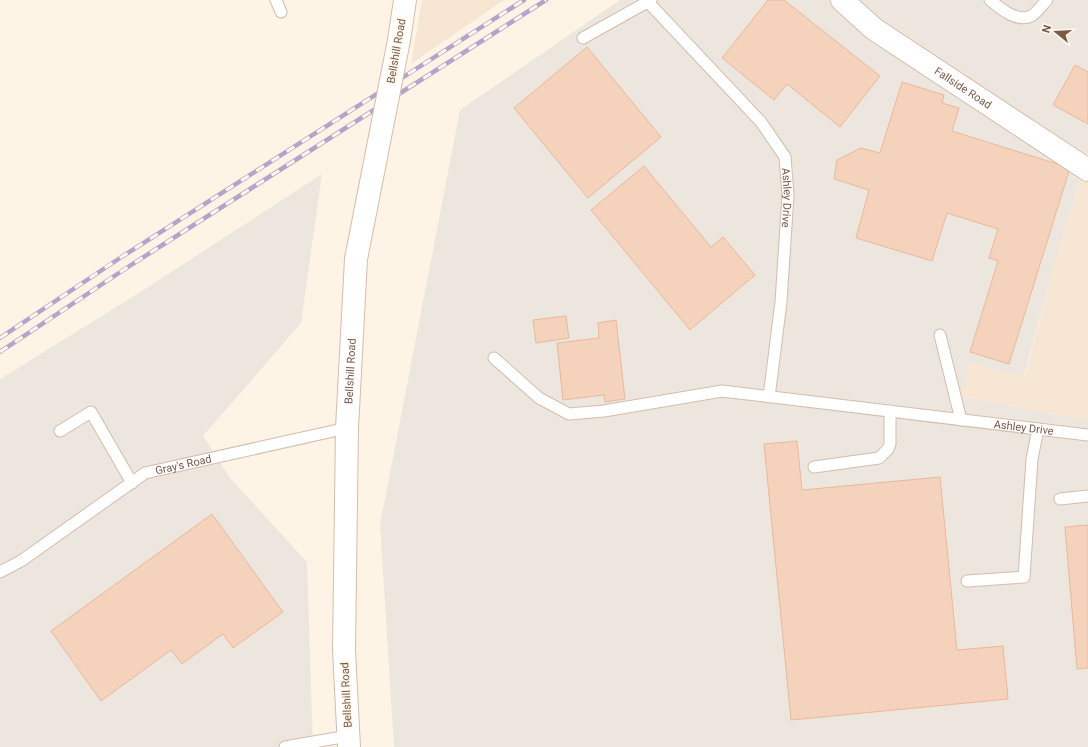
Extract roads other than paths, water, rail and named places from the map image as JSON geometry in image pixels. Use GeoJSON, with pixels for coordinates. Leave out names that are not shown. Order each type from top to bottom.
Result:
{"type":"FeatureCollection","features":[{"type":"Feature","properties":{"kind":"main road","name":"Bellshill Road"},"geometry":{"type":"LineString","coordinates":[[348,742],[344,650],[346,428],[356,259],[399,40],[405,0]]}},
{"type":"Feature","properties":{"kind":"main road","name":"Fallside Road"},"geometry":{"type":"LineString","coordinates":[[842,0],[874,29],[1088,170]]}},
{"type":"Feature","properties":{"kind":"lane"},"geometry":{"type":"LineString","coordinates":[[276,0],[282,12]]}},
{"type":"Feature","properties":{"kind":"lane"},"geometry":{"type":"LineString","coordinates":[[990,0],[1002,10],[1024,18],[1032,15],[1047,0]]}},
{"type":"Feature","properties":{"kind":"lane","name":"Ashley Drive"},"geometry":{"type":"LineString","coordinates":[[583,38],[650,1],[761,122],[785,157],[788,195],[781,302],[769,397]]}},
{"type":"Feature","properties":{"kind":"lane"},"geometry":{"type":"LineString","coordinates":[[940,335],[961,420]]}},
{"type":"Feature","properties":{"kind":"lane","name":"Ashley Drive"},"geometry":{"type":"LineString","coordinates":[[494,358],[539,398],[569,414],[604,411],[722,391],[1088,435]]}},
{"type":"Feature","properties":{"kind":"lane"},"geometry":{"type":"LineString","coordinates":[[814,467],[879,458],[888,449],[890,444],[890,411]]}},
{"type":"Feature","properties":{"kind":"lane"},"geometry":{"type":"LineString","coordinates":[[60,431],[90,412],[132,483]]}},
{"type":"Feature","properties":{"kind":"lane","name":"Gray's Road"},"geometry":{"type":"LineString","coordinates":[[0,572],[21,561],[145,473],[346,428]]}},
{"type":"Feature","properties":{"kind":"lane"},"geometry":{"type":"LineString","coordinates":[[968,580],[1024,577],[1032,459],[1038,429]]}},
{"type":"Feature","properties":{"kind":"lane"},"geometry":{"type":"LineString","coordinates":[[1060,499],[1088,496]]}},
{"type":"Feature","properties":{"kind":"lane"},"geometry":{"type":"LineString","coordinates":[[285,747],[348,742]]}},
{"type":"Feature","properties":{"kind":"railway"},"geometry":{"type":"LineString","coordinates":[[0,338],[120,258],[524,0]]}},
{"type":"Feature","properties":{"kind":"railway"},"geometry":{"type":"LineString","coordinates":[[0,352],[128,267],[546,0]]}}]}
